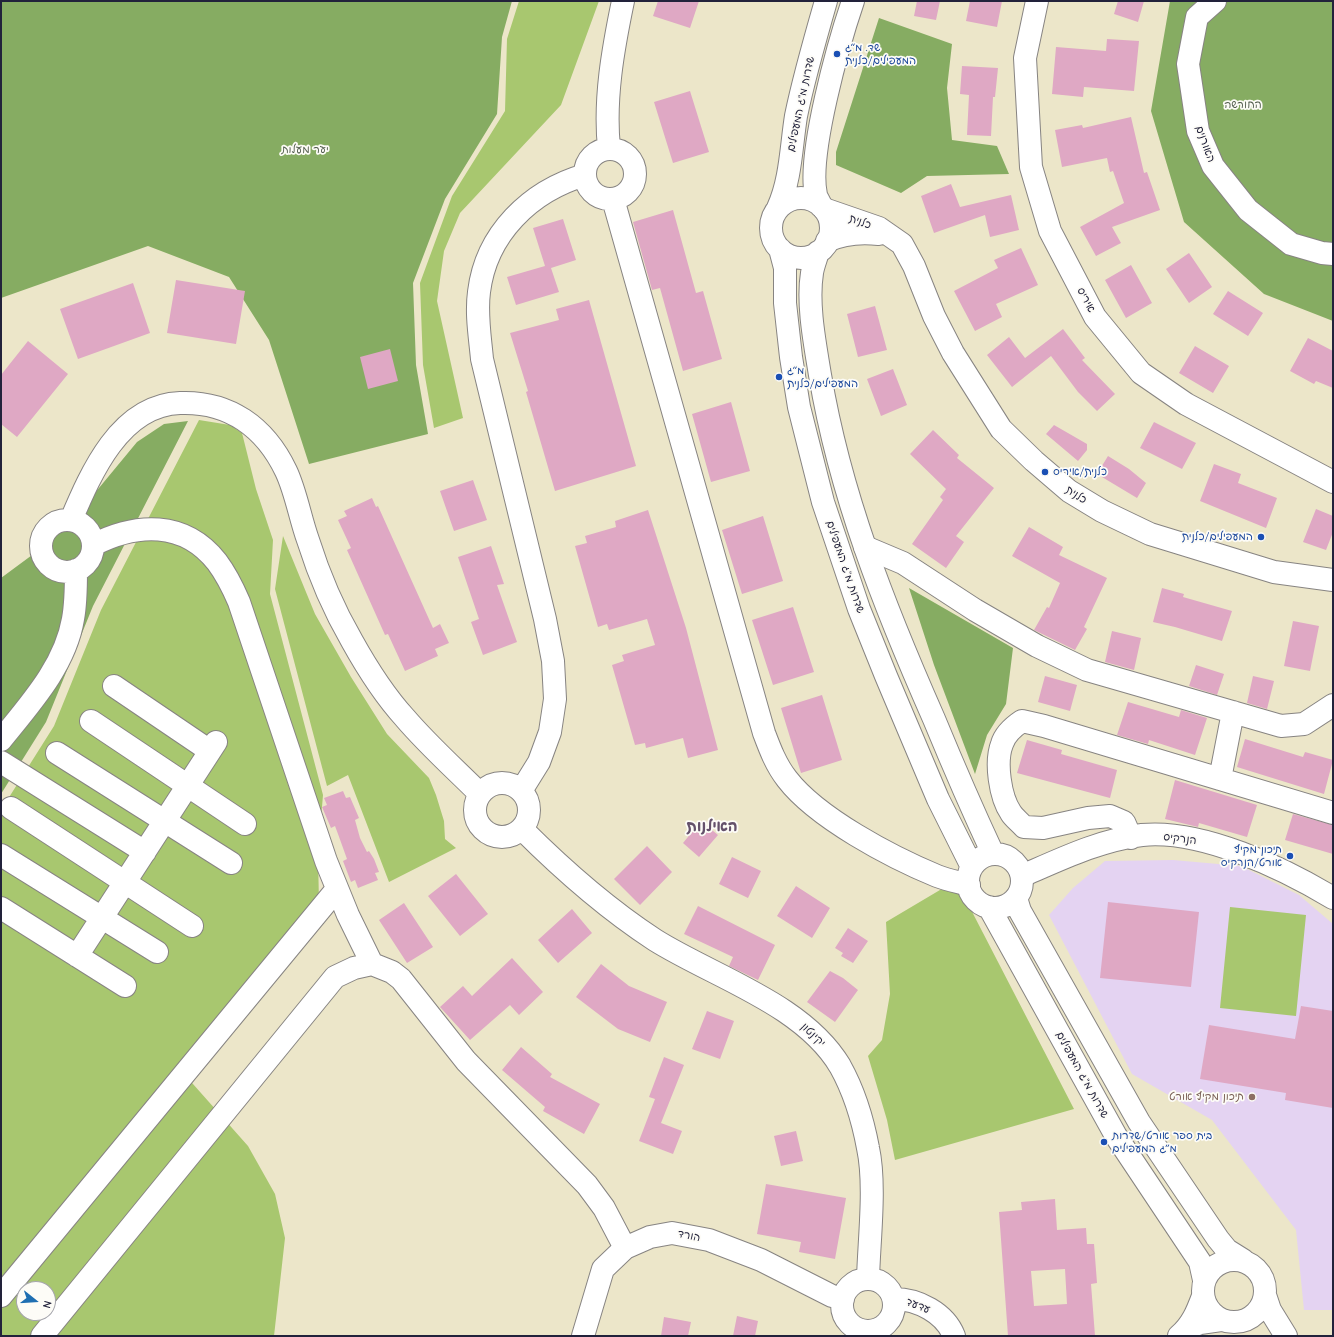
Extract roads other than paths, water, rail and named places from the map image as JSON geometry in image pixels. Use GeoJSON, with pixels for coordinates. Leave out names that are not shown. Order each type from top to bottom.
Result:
{"type":"FeatureCollection","features":[{"type":"Feature","properties":{"kind":"street"},"geometry":{"type":"LineString","coordinates":[[609,148],[607,128],[609,85],[623,1]]}},
{"type":"Feature","properties":{"kind":"street","name":"שדרות מ\"ג המעפילים"},"geometry":{"type":"LineString","coordinates":[[778,208],[787,184],[796,115],[808,64],[826,1]]}},
{"type":"Feature","properties":{"kind":"street"},"geometry":{"type":"LineString","coordinates":[[854,1],[833,71],[816,155],[816,196],[823,207],[830,224],[812,273],[811,290],[817,353],[825,402],[836,451],[848,495],[865,547],[910,666],[962,788],[993,854]]}},
{"type":"Feature","properties":{"kind":"street","name":"איריס"},"geometry":{"type":"LineString","coordinates":[[1037,1],[1025,58],[1031,167],[1050,231],[1095,317],[1141,373],[1186,404],[1333,482]]}},
{"type":"Feature","properties":{"kind":"street","name":"האורנים"},"geometry":{"type":"LineString","coordinates":[[1216,1],[1197,17],[1188,64],[1198,131],[1213,166],[1248,210],[1291,244],[1322,254],[1333,254]]}},
{"type":"Feature","properties":{"kind":"street"},"geometry":{"type":"LineString","coordinates":[[609,148],[618,150],[628,156],[636,173],[631,189],[622,197],[613,199],[603,198],[592,192],[584,175],[586,167],[592,156],[609,148]]}},
{"type":"Feature","properties":{"kind":"street"},"geometry":{"type":"LineString","coordinates":[[521,790],[539,762],[550,732],[555,699],[554,674],[545,619],[482,359],[478,323],[479,293],[484,267],[493,245],[505,227],[535,200],[568,180],[584,175]]}},
{"type":"Feature","properties":{"kind":"street"},"geometry":{"type":"LineString","coordinates":[[823,207],[813,200],[794,198],[778,208],[773,216],[771,229],[774,242],[787,254],[803,258],[823,246]]}},
{"type":"Feature","properties":{"kind":"street"},"geometry":{"type":"LineString","coordinates":[[613,199],[764,733],[778,764],[798,792],[820,810],[853,833],[938,876],[970,876]]}},
{"type":"Feature","properties":{"kind":"street","name":"כלנית"},"geometry":{"type":"LineString","coordinates":[[823,207],[879,228],[902,244],[914,266],[934,316],[953,353],[1001,429],[1069,491],[1102,511],[1150,534],[1274,572],[1333,580]]}},
{"type":"Feature","properties":{"kind":"street","name":"כלנית"},"geometry":{"type":"LineString","coordinates":[[823,246],[847,234],[863,232],[893,238]]}},
{"type":"Feature","properties":{"kind":"street","name":"שדרות מ\"ג המעפילים"},"geometry":{"type":"LineString","coordinates":[[780,249],[784,268],[785,304],[790,349],[799,407],[822,502],[859,609],[970,876]]}},
{"type":"Feature","properties":{"kind":"street"},"geometry":{"type":"LineString","coordinates":[[71,520],[87,486],[106,452],[118,435],[134,420],[153,409],[174,403],[195,402],[217,406],[237,415],[256,429],[269,443],[287,472],[308,540],[326,588],[351,640],[367,667],[404,717],[480,794]]}},
{"type":"Feature","properties":{"kind":"street"},"geometry":{"type":"LineString","coordinates":[[71,520],[85,527],[92,537],[93,545],[88,560],[76,570],[64,571],[52,566],[46,561],[42,550],[43,538],[49,527],[59,521],[71,520]]}},
{"type":"Feature","properties":{"kind":"street"},"geometry":{"type":"LineString","coordinates":[[93,545],[124,532],[156,528],[172,531],[188,538],[202,547],[216,561],[228,579],[239,602],[316,833],[337,889],[372,964]]}},
{"type":"Feature","properties":{"kind":"street"},"geometry":{"type":"LineString","coordinates":[[865,547],[904,563],[975,610],[1037,646],[1087,670],[1280,726],[1304,724],[1333,705]]}},
{"type":"Feature","properties":{"kind":"street"},"geometry":{"type":"LineString","coordinates":[[1,740],[47,680],[61,656],[73,620],[76,596],[76,570]]}},
{"type":"Feature","properties":{"kind":"street"},"geometry":{"type":"LineString","coordinates":[[77,956],[213,746],[114,686]]}},
{"type":"Feature","properties":{"kind":"street"},"geometry":{"type":"LineString","coordinates":[[1220,779],[1232,712]]}},
{"type":"Feature","properties":{"kind":"street"},"geometry":{"type":"LineString","coordinates":[[1131,838],[1124,822],[1110,816],[1088,818],[1043,828],[1024,827],[1011,813],[1003,792],[998,765],[1002,744],[1012,728],[1022,721],[1044,726],[1333,813]]}},
{"type":"Feature","properties":{"kind":"street"},"geometry":{"type":"LineString","coordinates":[[92,722],[245,824]]}},
{"type":"Feature","properties":{"kind":"street"},"geometry":{"type":"LineString","coordinates":[[57,753],[231,863]]}},
{"type":"Feature","properties":{"kind":"street"},"geometry":{"type":"LineString","coordinates":[[1,762],[145,852]]}},
{"type":"Feature","properties":{"kind":"street"},"geometry":{"type":"LineString","coordinates":[[497,783],[510,784],[521,790],[528,801],[529,809],[526,822],[522,829],[515,834],[503,837],[494,836],[483,829],[477,819],[475,811],[480,794],[486,788],[497,783]]}},
{"type":"Feature","properties":{"kind":"street"},"geometry":{"type":"LineString","coordinates":[[11,808],[192,926]]}},
{"type":"Feature","properties":{"kind":"street","name":"יקינטון"},"geometry":{"type":"LineString","coordinates":[[522,829],[595,896],[656,940],[778,1006],[810,1030],[832,1054],[851,1090],[868,1149],[871,1186],[868,1279]]}},
{"type":"Feature","properties":{"kind":"street","name":"הנרקיס"},"geometry":{"type":"LineString","coordinates":[[1022,876],[1083,850],[1143,835],[1178,837],[1219,845],[1303,880],[1333,898]]}},
{"type":"Feature","properties":{"kind":"street"},"geometry":{"type":"LineString","coordinates":[[993,854],[1005,855],[1012,859],[1017,865],[1022,876],[1021,887],[1016,898],[1004,906],[989,907],[976,899],[970,876],[982,857],[993,854]]}},
{"type":"Feature","properties":{"kind":"street"},"geometry":{"type":"LineString","coordinates":[[1,855],[157,952]]}},
{"type":"Feature","properties":{"kind":"street"},"geometry":{"type":"LineString","coordinates":[[1,1296],[337,889]]}},
{"type":"Feature","properties":{"kind":"street"},"geometry":{"type":"LineString","coordinates":[[1016,898],[1020,911],[1139,1122],[1218,1239],[1227,1250],[1251,1264],[1263,1277],[1270,1310],[1286,1336]]}},
{"type":"Feature","properties":{"kind":"street","name":"שדרות מ\"ג המעפילים"},"geometry":{"type":"LineString","coordinates":[[989,907],[1116,1136],[1200,1262],[1204,1288]]}},
{"type":"Feature","properties":{"kind":"street"},"geometry":{"type":"LineString","coordinates":[[1,908],[125,986]]}},
{"type":"Feature","properties":{"kind":"street"},"geometry":{"type":"LineString","coordinates":[[42,1336],[335,977],[354,968],[372,964],[392,972],[401,979],[441,1031],[472,1067],[584,1182],[604,1208],[625,1248]]}},
{"type":"Feature","properties":{"kind":"street","name":"הורד"},"geometry":{"type":"LineString","coordinates":[[583,1336],[603,1269],[625,1248],[650,1237],[672,1233],[709,1240],[761,1260],[832,1296],[843,1299]]}},
{"type":"Feature","properties":{"kind":"street"},"geometry":{"type":"LineString","coordinates":[[1183,1332],[1195,1318],[1204,1288],[1216,1265],[1229,1260],[1243,1260]]}},
{"type":"Feature","properties":{"kind":"street"},"geometry":{"type":"LineString","coordinates":[[868,1279],[882,1282],[892,1293],[894,1299],[893,1313],[886,1325],[873,1331],[859,1333],[846,1318],[842,1305],[843,1299],[849,1287],[861,1280],[868,1279]]}},
{"type":"Feature","properties":{"kind":"street"},"geometry":{"type":"LineString","coordinates":[[1204,1288],[1209,1310],[1227,1321],[1244,1328],[1252,1336]]}},
{"type":"Feature","properties":{"kind":"street"},"geometry":{"type":"LineString","coordinates":[[1183,1332],[1200,1323],[1251,1318],[1263,1304],[1266,1295]]}},
{"type":"Feature","properties":{"kind":"street","name":"עדעד"},"geometry":{"type":"LineString","coordinates":[[894,1299],[904,1299],[933,1310],[951,1327],[954,1336]]}},
{"type":"Feature","properties":{"kind":"place","name":"שד. מ״ג המעפילים/כלנית"},"geometry":{"type":"Point","coordinates":[837,54]}},
{"type":"Feature","properties":{"kind":"place","name":"מ״ג המעפילים/כלנית"},"geometry":{"type":"Point","coordinates":[779,377]}},
{"type":"Feature","properties":{"kind":"place","name":"כלנית/איריס"},"geometry":{"type":"Point","coordinates":[1045,472]}},
{"type":"Feature","properties":{"kind":"place","name":"המעפילים/כלנית"},"geometry":{"type":"Point","coordinates":[1261,537]}},
{"type":"Feature","properties":{"kind":"place","name":"תיכון מקיף אורט/הנרקיס"},"geometry":{"type":"Point","coordinates":[1290,856]}},
{"type":"Feature","properties":{"kind":"place","name":"תיכון מקיף אורט"},"geometry":{"type":"Point","coordinates":[1252,1097]}},
{"type":"Feature","properties":{"kind":"place","name":"בית ספר אורט/שדרות מ״ג המעפילים"},"geometry":{"type":"Point","coordinates":[1104,1142]}},
{"type":"Feature","properties":{"kind":"district","name":"האילנות"},"geometry":{"type":"Point","coordinates":[712,827]}},
{"type":"Feature","properties":{"kind":"park label","name":"החורשה"},"geometry":{"type":"Point","coordinates":[1243,105]}},
{"type":"Feature","properties":{"kind":"park label","name":"יער מעלות"},"geometry":{"type":"Point","coordinates":[305,150]}}]}
